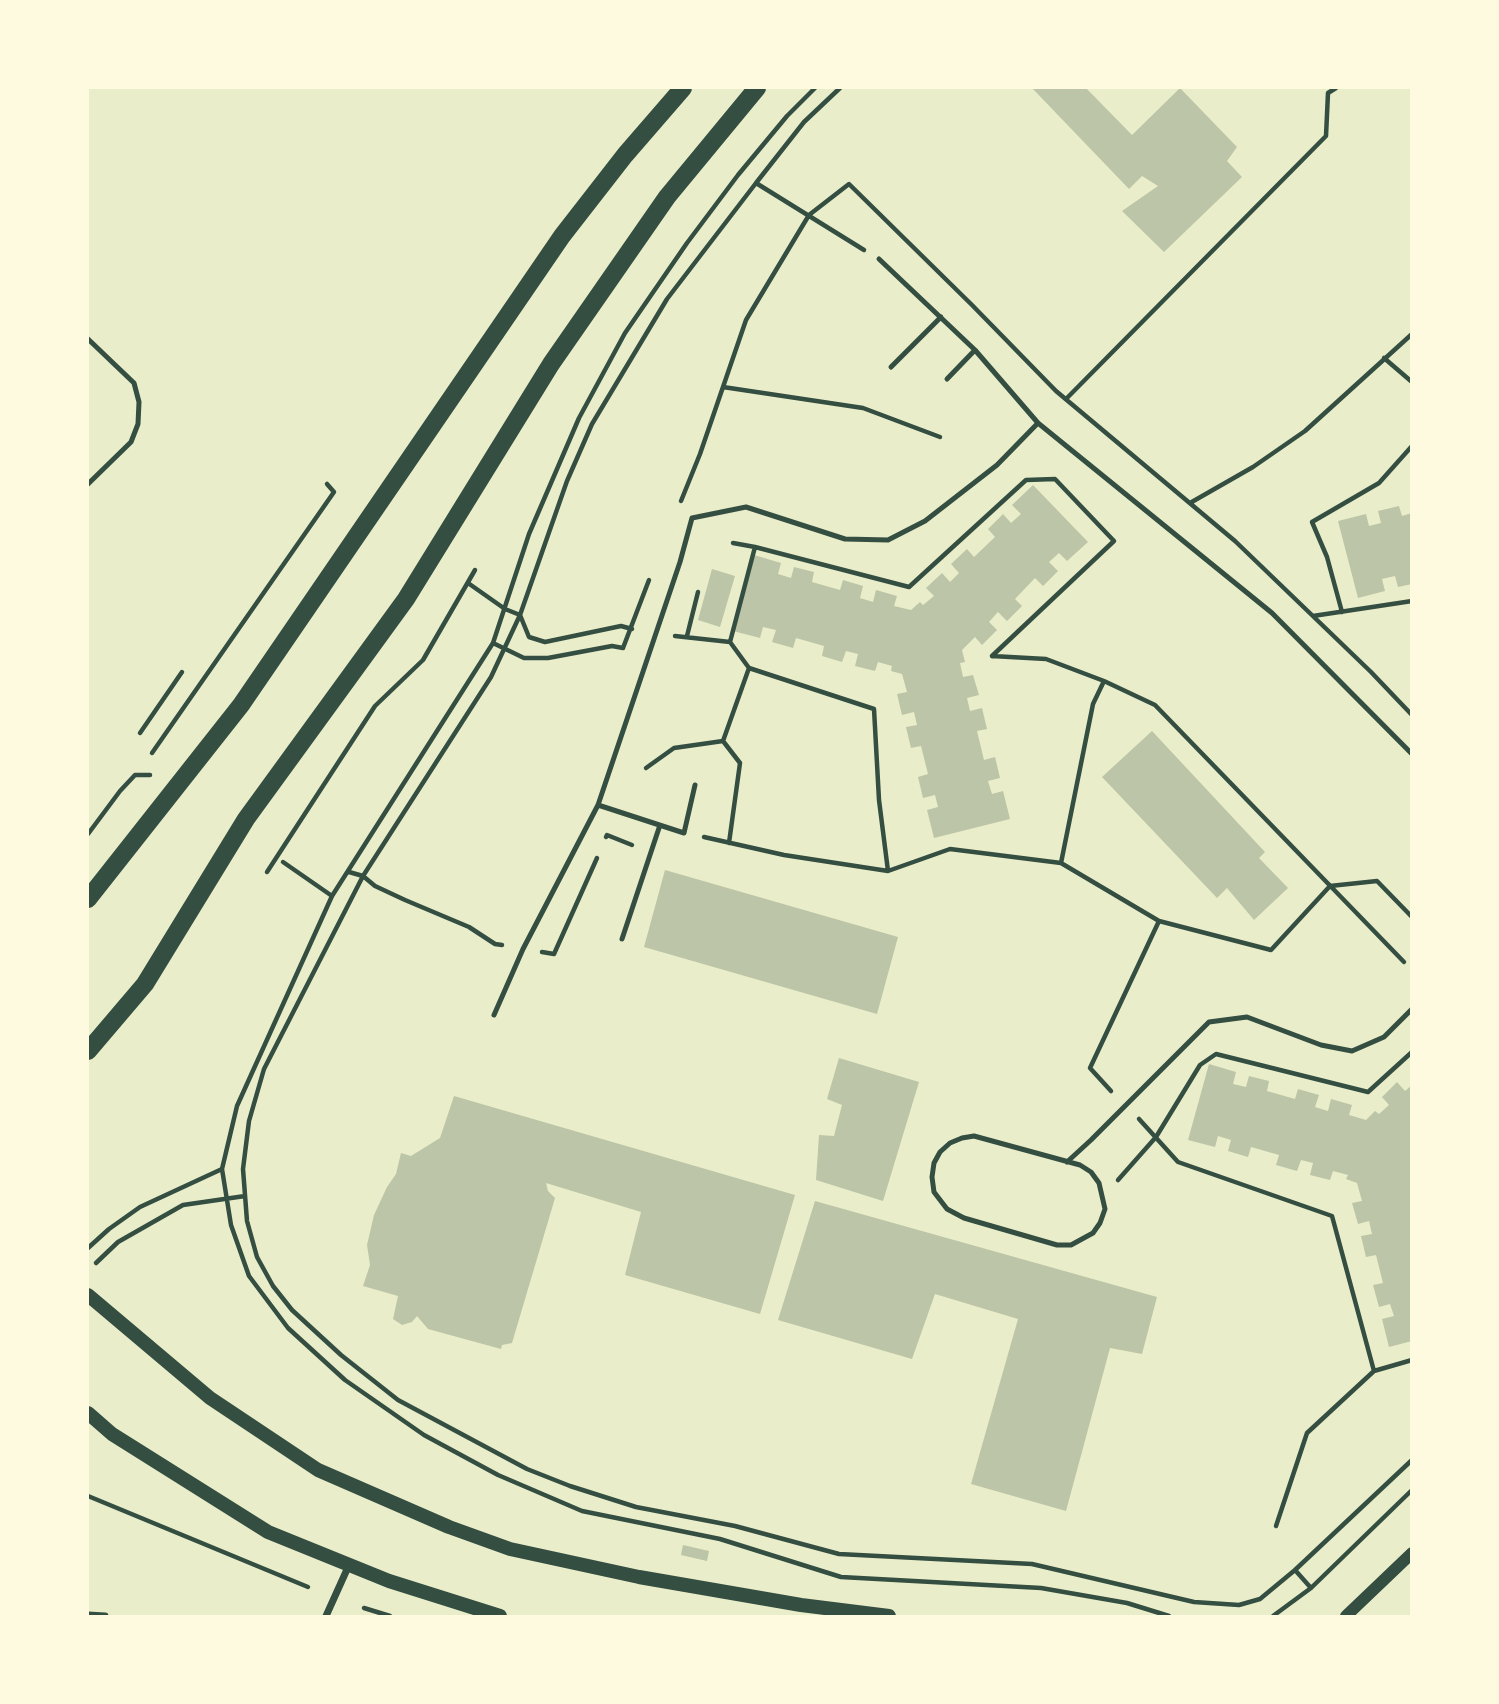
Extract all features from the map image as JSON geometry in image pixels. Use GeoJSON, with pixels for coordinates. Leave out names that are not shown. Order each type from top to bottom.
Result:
{"type":"FeatureCollection","features":[{"type":"Feature","properties":{"kind":"main road"},"geometry":{"type":"LineString","coordinates":[[88,899],[241,705],[562,236],[625,155],[683,88]]}},
{"type":"Feature","properties":{"kind":"main road"},"geometry":{"type":"LineString","coordinates":[[88,1051],[145,984],[246,819],[406,599],[551,364],[667,197],[757,88]]}},
{"type":"Feature","properties":{"kind":"main road"},"geometry":{"type":"LineString","coordinates":[[88,1295],[211,1398],[318,1470],[449,1527],[510,1549],[639,1577],[801,1605],[890,1616]]}},
{"type":"Feature","properties":{"kind":"main road"},"geometry":{"type":"LineString","coordinates":[[88,1413],[112,1434],[268,1532],[389,1581],[500,1616]]}},
{"type":"Feature","properties":{"kind":"street"},"geometry":{"type":"LineString","coordinates":[[1346,1616],[1412,1553]]}},
{"type":"Feature","properties":{"kind":"street"},"geometry":{"type":"LineString","coordinates":[[326,1616],[349,1565]]}},
{"type":"Feature","properties":{"kind":"street"},"geometry":{"type":"LineString","coordinates":[[88,1615],[105,1616]]}},
{"type":"Feature","properties":{"kind":"lane"},"geometry":{"type":"LineString","coordinates":[[879,259],[975,350],[1038,423],[1272,614],[1412,754]]}},
{"type":"Feature","properties":{"kind":"lane"},"geometry":{"type":"LineString","coordinates":[[891,367],[941,317]]}},
{"type":"Feature","properties":{"kind":"lane"},"geometry":{"type":"LineString","coordinates":[[88,339],[134,383],[139,402],[138,424],[131,442],[88,484]]}},
{"type":"Feature","properties":{"kind":"lane"},"geometry":{"type":"LineString","coordinates":[[947,380],[975,350]]}},
{"type":"Feature","properties":{"kind":"lane"},"geometry":{"type":"LineString","coordinates":[[494,1015],[523,948],[598,805],[692,518],[746,507],[845,539],[888,540],[925,521],[998,466],[1038,423]]}},
{"type":"Feature","properties":{"kind":"lane"},"geometry":{"type":"LineString","coordinates":[[598,805],[684,833],[695,785]]}},
{"type":"Feature","properties":{"kind":"lane"},"geometry":{"type":"LineString","coordinates":[[622,939],[660,825]]}},
{"type":"Feature","properties":{"kind":"lane"},"geometry":{"type":"LineString","coordinates":[[1067,1162],[1209,1022],[1247,1017],[1321,1045],[1352,1051],[1384,1037],[1412,1009]]}},
{"type":"Feature","properties":{"kind":"lane"},"geometry":{"type":"LineString","coordinates":[[974,1136],[1067,1162],[1080,1165],[1091,1172],[1103,1193],[1105,1209],[1093,1233],[1071,1245],[1058,1245],[953,1213],[938,1198],[933,1185],[934,1163],[940,1152],[961,1138],[974,1136]]}},
{"type":"Feature","properties":{"kind":"path"},"geometry":{"type":"LineString","coordinates":[[815,88],[787,116],[730,185],[625,333],[579,418],[529,534],[492,643],[332,896],[237,1106],[222,1170],[230,1225],[249,1276],[288,1328],[345,1380],[424,1435],[498,1475],[582,1511],[720,1539],[841,1577],[1041,1588],[1127,1603],[1169,1616]]}},
{"type":"Feature","properties":{"kind":"path"},"geometry":{"type":"LineString","coordinates":[[840,88],[804,122],[667,299],[592,424],[567,481],[520,615],[491,677],[363,876],[264,1069],[249,1121],[243,1169],[247,1221],[257,1257],[273,1286],[292,1310],[341,1355],[398,1400],[516,1463],[570,1486],[636,1507],[735,1526],[839,1553],[1031,1564],[1194,1602],[1239,1605],[1260,1599],[1295,1570],[1412,1460]]}},
{"type":"Feature","properties":{"kind":"path"},"geometry":{"type":"LineString","coordinates":[[1066,400],[1326,136],[1328,93],[1336,88]]}},
{"type":"Feature","properties":{"kind":"path"},"geometry":{"type":"LineString","coordinates":[[756,183],[879,259]]}},
{"type":"Feature","properties":{"kind":"path"},"geometry":{"type":"LineString","coordinates":[[680,504],[746,320],[809,215],[849,184],[1066,400],[1236,541],[1412,715]]}},
{"type":"Feature","properties":{"kind":"path"},"geometry":{"type":"LineString","coordinates":[[1190,503],[1253,467],[1305,431],[1412,334]]}},
{"type":"Feature","properties":{"kind":"path"},"geometry":{"type":"LineString","coordinates":[[1384,358],[1412,382]]}},
{"type":"Feature","properties":{"kind":"path"},"geometry":{"type":"LineString","coordinates":[[723,387],[863,408],[940,437]]}},
{"type":"Feature","properties":{"kind":"path"},"geometry":{"type":"LineString","coordinates":[[1342,612],[1327,557],[1312,522],[1379,483],[1412,446]]}},
{"type":"Feature","properties":{"kind":"path"},"geometry":{"type":"LineString","coordinates":[[733,543],[909,587],[1026,480],[1055,480],[1114,541],[992,656],[1046,659],[1104,681],[1155,705],[1404,961]]}},
{"type":"Feature","properties":{"kind":"path"},"geometry":{"type":"LineString","coordinates":[[152,753],[334,492],[327,484]]}},
{"type":"Feature","properties":{"kind":"path"},"geometry":{"type":"LineString","coordinates":[[730,642],[755,547]]}},
{"type":"Feature","properties":{"kind":"path"},"geometry":{"type":"LineString","coordinates":[[267,872],[375,706],[423,660],[475,569]]}},
{"type":"Feature","properties":{"kind":"path"},"geometry":{"type":"LineString","coordinates":[[623,648],[650,579]]}},
{"type":"Feature","properties":{"kind":"path"},"geometry":{"type":"LineString","coordinates":[[468,583],[505,610],[520,615],[529,637],[545,642],[621,626],[656,634],[730,642],[749,667],[874,709],[879,800],[888,871]]}},
{"type":"Feature","properties":{"kind":"path"},"geometry":{"type":"LineString","coordinates":[[687,636],[698,592]]}},
{"type":"Feature","properties":{"kind":"path"},"geometry":{"type":"LineString","coordinates":[[1313,616],[1412,601]]}},
{"type":"Feature","properties":{"kind":"path"},"geometry":{"type":"LineString","coordinates":[[492,643],[524,658],[548,658],[612,646],[649,654]]}},
{"type":"Feature","properties":{"kind":"path"},"geometry":{"type":"LineString","coordinates":[[723,741],[749,667]]}},
{"type":"Feature","properties":{"kind":"path"},"geometry":{"type":"LineString","coordinates":[[140,733],[182,672]]}},
{"type":"Feature","properties":{"kind":"path"},"geometry":{"type":"LineString","coordinates":[[1061,863],[1093,704],[1104,681]]}},
{"type":"Feature","properties":{"kind":"path"},"geometry":{"type":"LineString","coordinates":[[646,768],[674,748],[723,741]]}},
{"type":"Feature","properties":{"kind":"path"},"geometry":{"type":"LineString","coordinates":[[723,741],[740,763],[729,843]]}},
{"type":"Feature","properties":{"kind":"path"},"geometry":{"type":"LineString","coordinates":[[88,834],[135,775],[150,775]]}},
{"type":"Feature","properties":{"kind":"path"},"geometry":{"type":"LineString","coordinates":[[684,833],[784,855],[888,871],[950,849],[1061,863],[1159,921],[1271,950],[1330,886],[1377,881],[1412,917]]}},
{"type":"Feature","properties":{"kind":"path"},"geometry":{"type":"LineString","coordinates":[[283,862],[332,896]]}},
{"type":"Feature","properties":{"kind":"path"},"geometry":{"type":"LineString","coordinates":[[349,872],[363,876],[375,886],[405,900]]}},
{"type":"Feature","properties":{"kind":"path"},"geometry":{"type":"LineString","coordinates":[[1159,921],[1090,1068],[1178,1161],[1332,1216],[1374,1371]]}},
{"type":"Feature","properties":{"kind":"path"},"geometry":{"type":"LineString","coordinates":[[1103,1193],[1156,1137],[1200,1065],[1216,1054],[1368,1092],[1412,1052]]}},
{"type":"Feature","properties":{"kind":"path"},"geometry":{"type":"LineString","coordinates":[[88,1248],[109,1229],[141,1207],[222,1170]]}},
{"type":"Feature","properties":{"kind":"path"},"geometry":{"type":"LineString","coordinates":[[96,1263],[118,1242],[136,1230],[183,1205],[245,1196]]}},
{"type":"Feature","properties":{"kind":"path"},"geometry":{"type":"LineString","coordinates":[[1276,1526],[1307,1433],[1374,1371],[1412,1360]]}},
{"type":"Feature","properties":{"kind":"path"},"geometry":{"type":"LineString","coordinates":[[1273,1616],[1311,1588],[1412,1490]]}},
{"type":"Feature","properties":{"kind":"path"},"geometry":{"type":"LineString","coordinates":[[88,1496],[308,1587]]}},
{"type":"Feature","properties":{"kind":"path"},"geometry":{"type":"LineString","coordinates":[[1295,1570],[1311,1588]]}},
{"type":"Feature","properties":{"kind":"path"},"geometry":{"type":"LineString","coordinates":[[365,1608],[390,1616]]}},
{"type":"Feature","properties":{"kind":"building"},"geometry":{"type":"Polygon","coordinates":[[[1032,88],[1086,88],[1132,135],[1180,88],[1237,147],[1227,161],[1242,177],[1164,252],[1122,211],[1158,186],[1142,176],[1129,189],[1032,88]]]}},
{"type":"Feature","properties":{"kind":"building"},"geometry":{"type":"Polygon","coordinates":[[[1033,485],[1088,542],[1067,561],[1059,553],[1049,562],[1058,571],[1043,586],[1035,578],[1015,599],[1022,606],[1007,621],[998,612],[989,622],[997,630],[982,645],[975,637],[962,650],[965,662],[960,663],[963,677],[973,675],[979,695],[967,698],[970,711],[982,708],[987,729],[977,731],[984,760],[995,757],[1000,778],[988,781],[992,794],[1003,791],[1010,819],[934,838],[927,810],[938,807],[935,795],[923,798],[918,777],[928,774],[921,746],[911,748],[906,727],[917,725],[914,712],[902,715],[897,694],[907,692],[902,674],[891,671],[892,666],[878,662],[875,671],[855,666],[858,654],[846,651],[842,662],[822,656],[824,646],[796,638],[793,648],[772,642],[776,630],[763,627],[760,638],[733,631],[754,555],[781,563],[778,574],[791,578],[794,567],[814,572],[812,582],[840,590],[843,580],[863,586],[860,598],[873,602],[876,590],[897,596],[894,606],[911,610],[920,602],[923,605],[934,596],[926,588],[942,573],[950,582],[959,573],[951,564],[967,549],[974,557],[995,537],[988,529],[1003,514],[1011,523],[1021,514],[1012,505],[1033,485]]]}},
{"type":"Feature","properties":{"kind":"building"},"geometry":{"type":"Polygon","coordinates":[[[1399,506],[1402,516],[1412,513],[1412,584],[1398,587],[1395,576],[1382,579],[1385,591],[1358,598],[1338,521],[1366,514],[1369,526],[1381,523],[1378,511],[1399,506]]]}},
{"type":"Feature","properties":{"kind":"building"},"geometry":{"type":"Polygon","coordinates":[[[712,569],[735,576],[720,627],[698,620],[712,569]]]}},
{"type":"Feature","properties":{"kind":"building"},"geometry":{"type":"Polygon","coordinates":[[[1152,731],[1265,852],[1259,858],[1288,888],[1254,920],[1227,888],[1217,898],[1102,777],[1152,731]]]}},
{"type":"Feature","properties":{"kind":"building"},"geometry":{"type":"Polygon","coordinates":[[[665,870],[898,937],[877,1014],[644,947],[665,870]]]}},
{"type":"Feature","properties":{"kind":"building"},"geometry":{"type":"Polygon","coordinates":[[[839,1058],[919,1082],[883,1201],[816,1180],[819,1135],[834,1136],[842,1105],[827,1099],[839,1058]]]}},
{"type":"Feature","properties":{"kind":"building"},"geometry":{"type":"Polygon","coordinates":[[[1209,1064],[1236,1072],[1233,1084],[1246,1087],[1249,1076],[1269,1081],[1267,1091],[1295,1099],[1298,1089],[1319,1095],[1315,1107],[1328,1111],[1331,1099],[1352,1105],[1349,1115],[1366,1120],[1375,1111],[1379,1114],[1389,1105],[1382,1097],[1397,1082],[1405,1091],[1412,1085],[1412,1341],[1389,1347],[1382,1319],[1394,1316],[1390,1304],[1379,1307],[1373,1285],[1383,1283],[1376,1255],[1366,1257],[1361,1236],[1372,1234],[1369,1221],[1358,1224],[1352,1203],[1362,1201],[1357,1183],[1346,1179],[1348,1175],[1333,1171],[1330,1180],[1310,1175],[1313,1163],[1301,1160],[1297,1171],[1276,1165],[1279,1155],[1251,1147],[1248,1157],[1228,1151],[1231,1140],[1218,1136],[1215,1147],[1188,1140],[1209,1064]]]}},
{"type":"Feature","properties":{"kind":"building"},"geometry":{"type":"Polygon","coordinates":[[[454,1096],[795,1195],[760,1314],[625,1275],[641,1212],[546,1183],[548,1191],[555,1198],[512,1343],[502,1345],[501,1349],[428,1329],[417,1316],[412,1322],[402,1325],[393,1319],[398,1296],[363,1286],[370,1265],[367,1245],[374,1215],[396,1174],[401,1153],[411,1156],[440,1138],[454,1096]]]}},
{"type":"Feature","properties":{"kind":"building"},"geometry":{"type":"Polygon","coordinates":[[[815,1201],[1157,1297],[1142,1354],[1110,1348],[1066,1511],[971,1484],[1018,1319],[935,1294],[912,1359],[778,1320],[815,1201]]]}},
{"type":"Feature","properties":{"kind":"building"},"geometry":{"type":"Polygon","coordinates":[[[683,1545],[709,1551],[707,1561],[681,1555],[683,1545]]]}}]}
